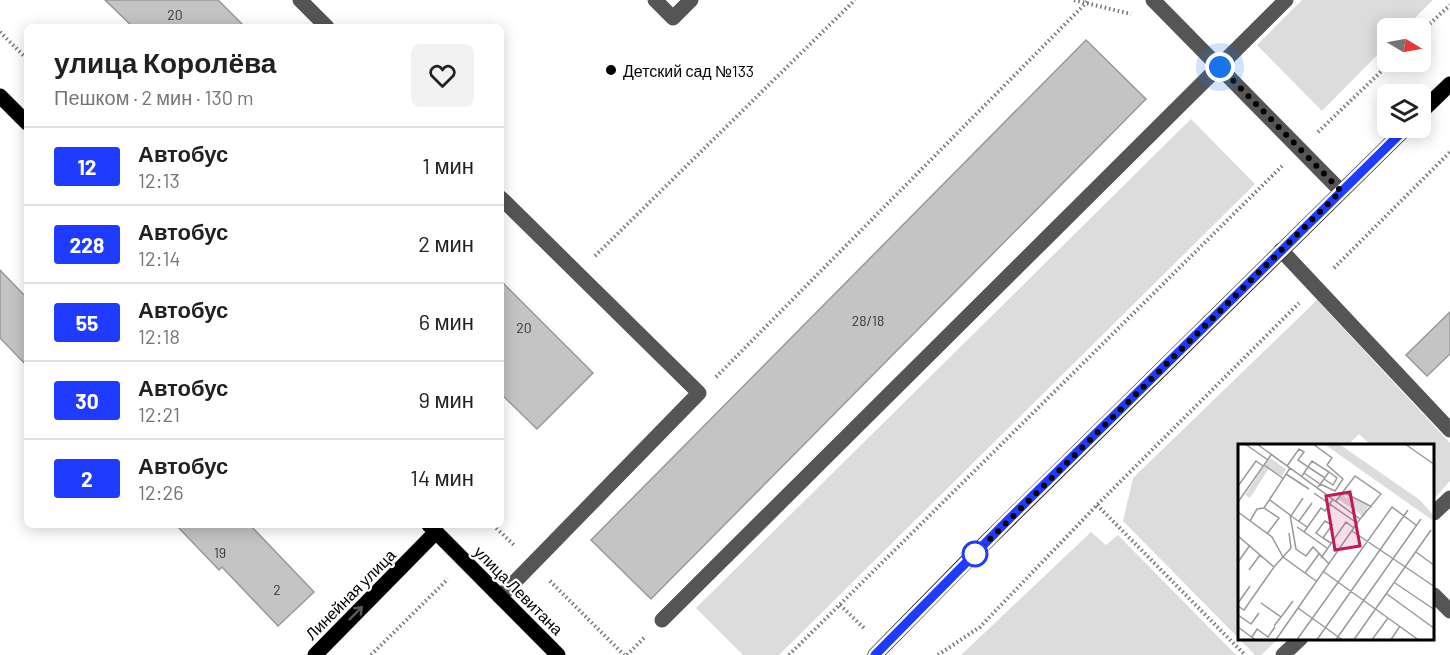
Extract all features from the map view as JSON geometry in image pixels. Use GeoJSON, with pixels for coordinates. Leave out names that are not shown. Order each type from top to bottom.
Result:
{"type":"FeatureCollection","features":[{"type":"Feature","properties":{"kind":"main road"},"geometry":{"type":"LineString","coordinates":[[1431,102],[1450,84]]}},
{"type":"Feature","properties":{"kind":"main road"},"geometry":{"type":"LineString","coordinates":[[0,96],[24,120]]}},
{"type":"Feature","properties":{"kind":"main road"},"geometry":{"type":"LineString","coordinates":[[875,655],[1396,138]]}},
{"type":"Feature","properties":{"kind":"main road","name":"улица Левитана"},"geometry":{"type":"LineString","coordinates":[[433,529],[558,655]]}},
{"type":"Feature","properties":{"kind":"main road","name":"Линейная улица"},"geometry":{"type":"LineString","coordinates":[[315,655],[433,529]]}},
{"type":"Feature","properties":{"kind":"lane"},"geometry":{"type":"LineString","coordinates":[[300,0],[324,24]]}},
{"type":"Feature","properties":{"kind":"lane"},"geometry":{"type":"LineString","coordinates":[[655,0],[673,18],[691,0]]}},
{"type":"Feature","properties":{"kind":"lane"},"geometry":{"type":"LineString","coordinates":[[1154,0],[1341,191]]}},
{"type":"Feature","properties":{"kind":"lane"},"geometry":{"type":"LineString","coordinates":[[662,620],[1287,0]]}},
{"type":"Feature","properties":{"kind":"lane"},"geometry":{"type":"LineString","coordinates":[[500,597],[699,393],[504,201]]}},
{"type":"Feature","properties":{"kind":"lane"},"geometry":{"type":"LineString","coordinates":[[1281,250],[1450,430]]}},
{"type":"Feature","properties":{"kind":"lane"},"geometry":{"type":"LineString","coordinates":[[1435,512],[1450,498]]}},
{"type":"Feature","properties":{"kind":"lane"},"geometry":{"type":"LineString","coordinates":[[1435,596],[1450,611]]}},
{"type":"Feature","properties":{"kind":"lane"},"geometry":{"type":"LineString","coordinates":[[1283,655],[1300,640]]}},
{"type":"Feature","properties":{"kind":"path"},"geometry":{"type":"LineString","coordinates":[[578,274],[855,0]]}},
{"type":"Feature","properties":{"kind":"path"},"geometry":{"type":"LineString","coordinates":[[1074,0],[1087,1],[1164,23],[1176,22]]}},
{"type":"Feature","properties":{"kind":"path"},"geometry":{"type":"LineString","coordinates":[[699,393],[1087,1]]}},
{"type":"Feature","properties":{"kind":"path"},"geometry":{"type":"LineString","coordinates":[[1431,23],[1450,5]]}},
{"type":"Feature","properties":{"kind":"path"},"geometry":{"type":"LineString","coordinates":[[0,32],[24,56]]}},
{"type":"Feature","properties":{"kind":"path"},"geometry":{"type":"LineString","coordinates":[[789,655],[1381,72]]}},
{"type":"Feature","properties":{"kind":"path"},"geometry":{"type":"LineString","coordinates":[[938,655],[980,627],[1097,505],[1450,152]]}},
{"type":"Feature","properties":{"kind":"path"},"geometry":{"type":"LineString","coordinates":[[1097,505],[1245,655]]}},
{"type":"Feature","properties":{"kind":"path"},"geometry":{"type":"LineString","coordinates":[[497,528],[624,655]]}},
{"type":"Feature","properties":{"kind":"path"},"geometry":{"type":"LineString","coordinates":[[371,655],[466,562]]}},
{"type":"Feature","properties":{"kind":"shaded area"},"geometry":{"type":"Polygon","coordinates":[[[1302,0],[1433,0],[1415,18],[1377,18],[1377,55],[1322,111],[1257,45],[1302,0]]]}},
{"type":"Feature","properties":{"kind":"shaded area"},"geometry":{"type":"Polygon","coordinates":[[[1191,119],[1255,184],[779,655],[743,655],[696,608],[1191,119]]]}},
{"type":"Feature","properties":{"kind":"shaded area"},"geometry":{"type":"Polygon","coordinates":[[[1317,300],[1450,443],[1450,481],[1435,498],[1435,444],[1370,444],[1359,434],[1349,444],[1238,444],[1238,638],[1123,521],[1133,478],[1317,300]]]}},
{"type":"Feature","properties":{"kind":"shaded area"},"geometry":{"type":"Polygon","coordinates":[[[1091,532],[1106,545],[1118,535],[1236,655],[961,655],[1091,532]]]}},
{"type":"Feature","properties":{"kind":"shaded area"},"geometry":{"type":"Polygon","coordinates":[[[1240,640],[1277,640],[1261,655],[1255,655],[1240,640]]]}},
{"type":"Feature","properties":{"kind":"building"},"geometry":{"type":"Polygon","coordinates":[[[105,0],[218,0],[242,24],[130,24],[105,0]]]}},
{"type":"Feature","properties":{"kind":"building"},"geometry":{"type":"Polygon","coordinates":[[[1086,40],[1146,99],[651,599],[591,540],[1086,40]]]}},
{"type":"Feature","properties":{"kind":"building"},"geometry":{"type":"Polygon","coordinates":[[[0,270],[24,295],[24,363],[0,338],[0,270]]]}},
{"type":"Feature","properties":{"kind":"building"},"geometry":{"type":"Polygon","coordinates":[[[504,284],[593,373],[537,429],[504,397],[504,284]]]}},
{"type":"Feature","properties":{"kind":"building"},"geometry":{"type":"Polygon","coordinates":[[[1450,312],[1450,354],[1427,376],[1406,355],[1450,312]]]}},
{"type":"Feature","properties":{"kind":"building"},"geometry":{"type":"Polygon","coordinates":[[[179,528],[253,528],[314,592],[278,626],[222,567],[219,570],[179,528]]]}},
{"type":"Feature","properties":{"kind":"bus line","name":"12"},"geometry":{"type":"LineString","coordinates":[[875,655],[1008,520],[1396,138]]}},
{"type":"Feature","properties":{"kind":"place","name":"Детский сад №133"},"geometry":{"type":"Point","coordinates":[611,70]}},
{"type":"Feature","properties":{"kind":"route"},"geometry":{"type":"LineString","coordinates":[[975,554],[1341,191],[1220,67]]}}]}
